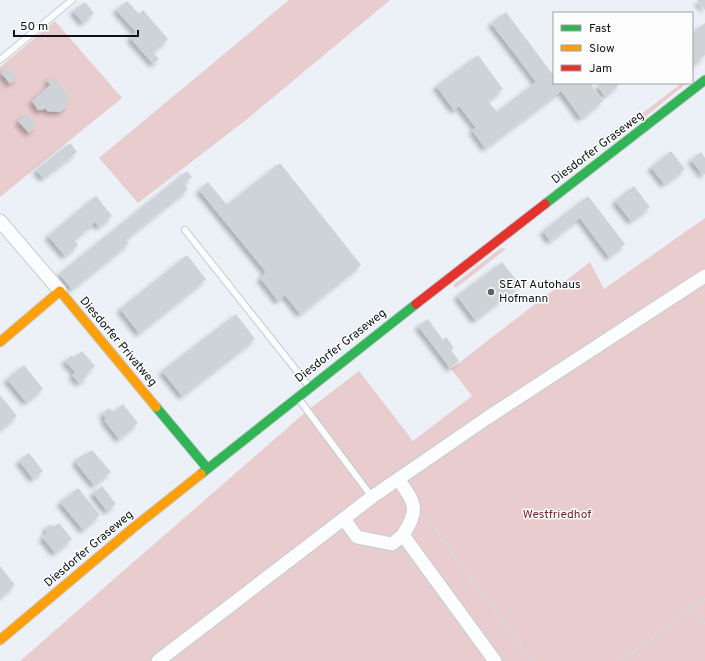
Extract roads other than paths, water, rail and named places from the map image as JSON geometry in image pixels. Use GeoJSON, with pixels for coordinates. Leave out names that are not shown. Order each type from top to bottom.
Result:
{"type":"FeatureCollection","features":[{"type":"Feature","properties":{"kind":"main road","name":"Diesdorfer Graseweg"},"geometry":{"type":"LineString","coordinates":[[0,640],[207,468],[297,396],[705,80]]}},
{"type":"Feature","properties":{"kind":"main road"},"geometry":{"type":"LineString","coordinates":[[0,342],[60,292]]}},
{"type":"Feature","properties":{"kind":"main road","name":"Diesdorfer Privatweg"},"geometry":{"type":"LineString","coordinates":[[60,292],[207,468]]}},
{"type":"Feature","properties":{"kind":"street"},"geometry":{"type":"LineString","coordinates":[[0,221],[60,292]]}},
{"type":"Feature","properties":{"kind":"street"},"geometry":{"type":"LineString","coordinates":[[158,661],[372,497],[399,480],[487,418],[705,276]]}},
{"type":"Feature","properties":{"kind":"street"},"geometry":{"type":"LineString","coordinates":[[344,519],[357,537],[392,544],[403,535],[414,516],[412,499],[399,480]]}},
{"type":"Feature","properties":{"kind":"street"},"geometry":{"type":"LineString","coordinates":[[403,535],[495,661]]}},
{"type":"Feature","properties":{"kind":"lane"},"geometry":{"type":"LineString","coordinates":[[0,60],[72,0]]}},
{"type":"Feature","properties":{"kind":"lane"},"geometry":{"type":"LineString","coordinates":[[185,230],[309,387]]}},
{"type":"Feature","properties":{"kind":"lane"},"geometry":{"type":"LineString","coordinates":[[297,396],[372,497]]}},
{"type":"Feature","properties":{"kind":"place","name":"SEAT Autohaus Hofmann"},"geometry":{"type":"Point","coordinates":[491,292]}},
{"type":"Feature","properties":{"kind":"park label","name":"Westfriedhof"},"geometry":{"type":"Point","coordinates":[557,515]}}]}
